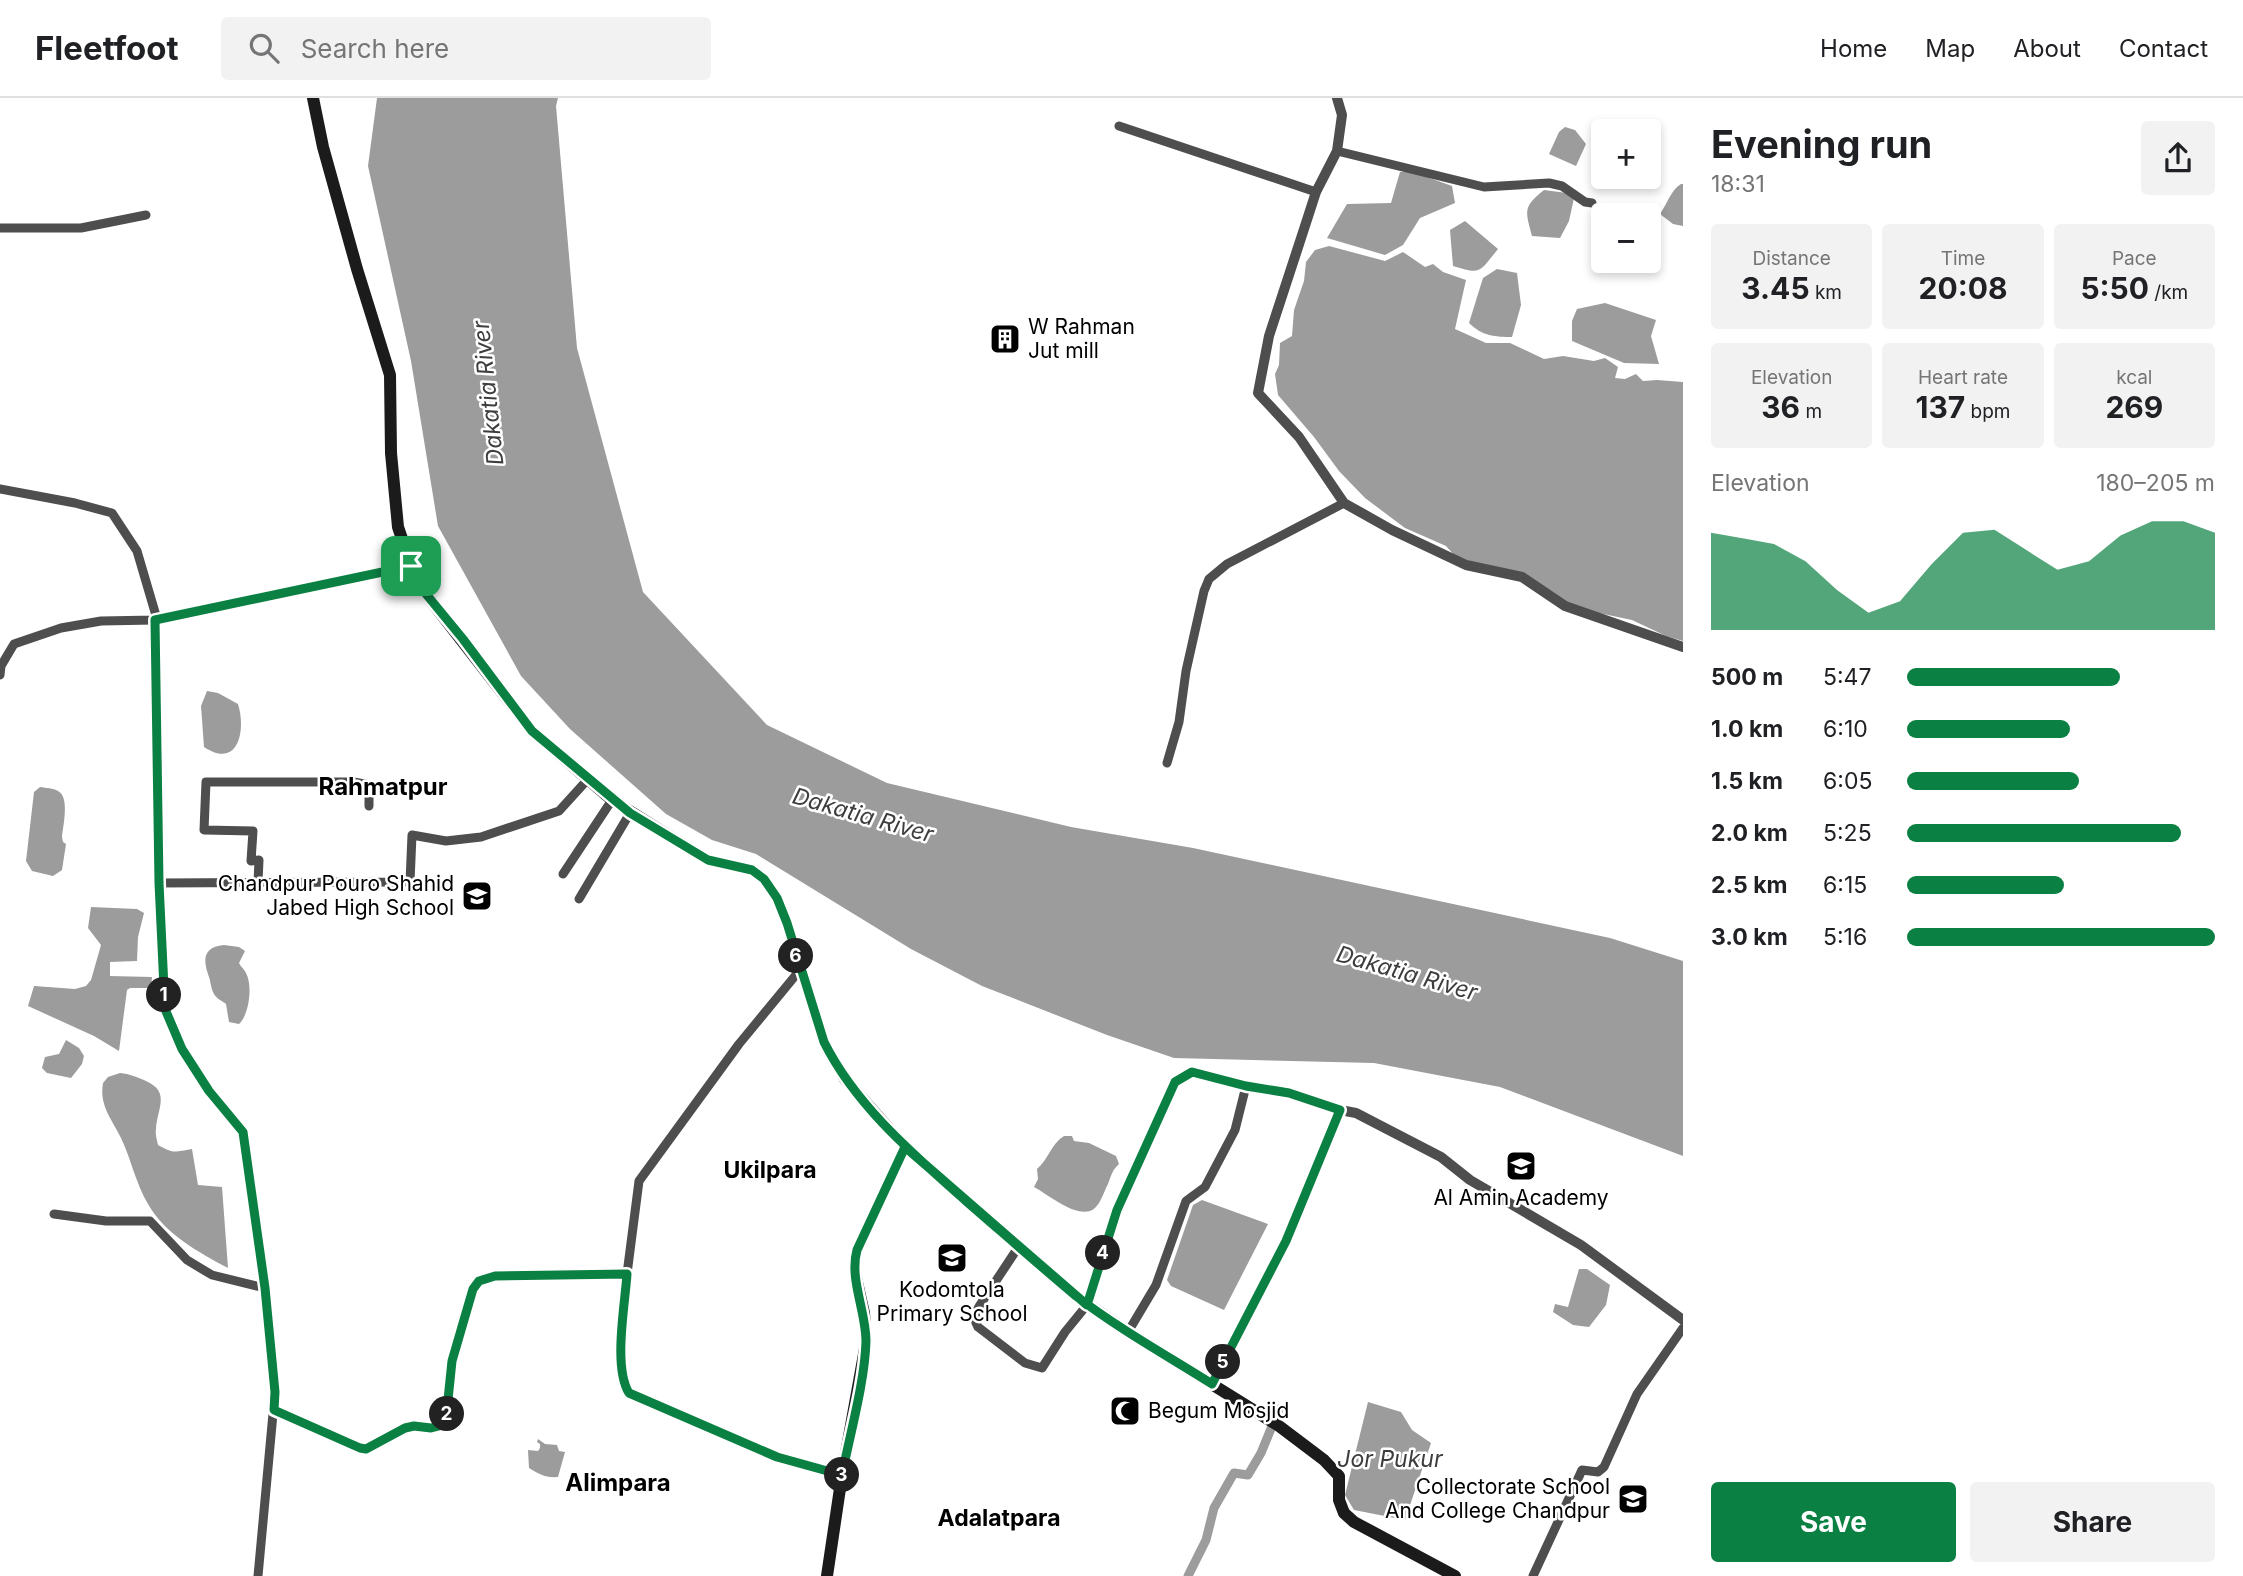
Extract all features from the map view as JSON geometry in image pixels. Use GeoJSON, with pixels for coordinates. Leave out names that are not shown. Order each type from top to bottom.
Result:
{"type":"FeatureCollection","features":[{"type":"Feature","properties":{"kind":"main road"},"geometry":{"type":"LineString","coordinates":[[313,98],[323,147],[353,257],[390,374],[391,453],[398,527],[417,583],[532,731],[612,800],[708,860],[752,870],[764,879],[782,910],[824,1042],[832,1059],[845,1079],[905,1147],[1087,1305],[1279,1426],[1332,1466],[1339,1476],[1339,1500],[1349,1518],[1455,1576]]}},
{"type":"Feature","properties":{"kind":"main road"},"geometry":{"type":"LineString","coordinates":[[827,1576],[866,1343],[864,1312],[854,1260],[905,1147]]}},
{"type":"Feature","properties":{"kind":"street"},"geometry":{"type":"LineString","coordinates":[[1337,98],[1342,115],[1337,151],[1316,192],[1269,336],[1258,393],[1299,437],[1344,503],[1392,530],[1466,565],[1522,577],[1565,606],[1683,647]]}},
{"type":"Feature","properties":{"kind":"street"},"geometry":{"type":"LineString","coordinates":[[1119,126],[1316,192]]}},
{"type":"Feature","properties":{"kind":"street"},"geometry":{"type":"LineString","coordinates":[[1337,151],[1484,187],[1549,183],[1562,186],[1585,202],[1592,203]]}},
{"type":"Feature","properties":{"kind":"street"},"geometry":{"type":"LineString","coordinates":[[0,228],[81,229],[146,215]]}},
{"type":"Feature","properties":{"kind":"street"},"geometry":{"type":"LineString","coordinates":[[0,489],[112,513],[137,551],[156,619],[159,883],[165,1009],[182,1049],[209,1091],[243,1132],[265,1288],[275,1392],[258,1576]]}},
{"type":"Feature","properties":{"kind":"street"},"geometry":{"type":"LineString","coordinates":[[1167,763],[1179,722],[1186,671],[1209,579],[1227,564],[1344,503]]}},
{"type":"Feature","properties":{"kind":"street"},"geometry":{"type":"LineString","coordinates":[[0,675],[1,666],[8,653],[20,640],[61,628],[101,621],[156,619],[411,566]]}},
{"type":"Feature","properties":{"kind":"street"},"geometry":{"type":"LineString","coordinates":[[159,883],[411,882],[412,835],[446,841],[481,837],[559,811],[589,778]]}},
{"type":"Feature","properties":{"kind":"street"},"geometry":{"type":"LineString","coordinates":[[258,882],[259,860],[251,861],[253,831],[204,830],[206,782],[354,782],[369,785],[369,806]]}},
{"type":"Feature","properties":{"kind":"street"},"geometry":{"type":"LineString","coordinates":[[563,874],[612,800]]}},
{"type":"Feature","properties":{"kind":"street"},"geometry":{"type":"LineString","coordinates":[[579,899],[630,813]]}},
{"type":"Feature","properties":{"kind":"street"},"geometry":{"type":"LineString","coordinates":[[800,970],[738,1044],[639,1181],[627,1274],[622,1381],[629,1393],[777,1457],[842,1475]]}},
{"type":"Feature","properties":{"kind":"street"},"geometry":{"type":"LineString","coordinates":[[1019,1247],[975,1313],[975,1321],[978,1327],[1025,1363],[1042,1368],[1065,1332],[1087,1305],[1117,1210],[1175,1082],[1192,1072],[1246,1086],[1289,1093],[1356,1113],[1441,1157],[1470,1180],[1581,1245],[1683,1321]]}},
{"type":"Feature","properties":{"kind":"street"},"geometry":{"type":"LineString","coordinates":[[1128,1332],[1156,1285],[1186,1200],[1205,1187],[1235,1130],[1246,1086]]}},
{"type":"Feature","properties":{"kind":"street"},"geometry":{"type":"LineString","coordinates":[[1212,1384],[1286,1241],[1340,1110]]}},
{"type":"Feature","properties":{"kind":"street"},"geometry":{"type":"LineString","coordinates":[[54,1214],[106,1221],[150,1221],[187,1260],[212,1275],[265,1288]]}},
{"type":"Feature","properties":{"kind":"street"},"geometry":{"type":"LineString","coordinates":[[274,1410],[366,1449],[405,1428],[443,1425],[455,1349],[473,1289],[479,1281],[495,1276],[627,1274]]}},
{"type":"Feature","properties":{"kind":"street"},"geometry":{"type":"LineString","coordinates":[[1533,1576],[1582,1471],[1598,1472],[1604,1467],[1637,1394],[1683,1328]]}},
{"type":"Feature","properties":{"kind":"water","name":"Dakatia River"},"geometry":{"type":"Polygon","coordinates":[[[377,98],[558,98],[556,106],[577,348],[643,592],[767,725],[887,783],[1071,827],[1193,848],[1610,938],[1683,961],[1683,1156],[1500,1087],[1374,1063],[1174,1058],[982,986],[911,949],[756,854],[712,840],[666,814],[570,729],[521,676],[438,526],[411,361],[368,166],[377,98]]]}},
{"type":"Feature","properties":{"kind":"water"},"geometry":{"type":"Polygon","coordinates":[[[1565,127],[1575,130],[1586,144],[1576,166],[1549,154],[1559,132],[1565,127]]]}},
{"type":"Feature","properties":{"kind":"water"},"geometry":{"type":"Polygon","coordinates":[[[1400,172],[1413,172],[1452,186],[1455,203],[1420,218],[1403,245],[1385,255],[1327,238],[1347,204],[1391,203],[1400,172]]]}},
{"type":"Feature","properties":{"kind":"water"},"geometry":{"type":"Polygon","coordinates":[[[1683,184],[1683,226],[1673,224],[1661,215],[1678,187],[1683,184]]]}},
{"type":"Feature","properties":{"kind":"water"},"geometry":{"type":"Polygon","coordinates":[[[1544,190],[1567,193],[1574,198],[1569,221],[1560,238],[1532,236],[1527,215],[1529,205],[1544,190]]]}},
{"type":"Feature","properties":{"kind":"water"},"geometry":{"type":"Polygon","coordinates":[[[1465,221],[1498,249],[1483,267],[1475,271],[1453,266],[1450,230],[1465,221]]]}},
{"type":"Feature","properties":{"kind":"water"},"geometry":{"type":"Polygon","coordinates":[[[1329,246],[1385,261],[1403,252],[1425,267],[1433,264],[1443,272],[1466,280],[1455,329],[1486,343],[1510,343],[1544,359],[1563,356],[1594,361],[1605,358],[1618,367],[1615,378],[1625,379],[1636,374],[1643,381],[1683,382],[1683,641],[1632,620],[1565,606],[1519,574],[1465,567],[1446,546],[1405,528],[1365,498],[1339,471],[1278,395],[1275,374],[1279,365],[1280,343],[1292,336],[1294,310],[1304,281],[1306,262],[1315,250],[1329,246]]]}},
{"type":"Feature","properties":{"kind":"water"},"geometry":{"type":"Polygon","coordinates":[[[1497,269],[1517,273],[1521,305],[1512,337],[1489,335],[1469,323],[1483,278],[1497,269]]]}},
{"type":"Feature","properties":{"kind":"water"},"geometry":{"type":"Polygon","coordinates":[[[1605,303],[1656,320],[1651,336],[1659,364],[1624,363],[1572,341],[1572,321],[1577,309],[1605,303]]]}},
{"type":"Feature","properties":{"kind":"water"},"geometry":{"type":"Polygon","coordinates":[[[207,691],[218,693],[238,704],[240,735],[237,744],[225,754],[204,747],[201,706],[207,691]]]}},
{"type":"Feature","properties":{"kind":"water"},"geometry":{"type":"Polygon","coordinates":[[[40,787],[58,791],[62,794],[65,805],[62,837],[66,844],[62,870],[53,876],[32,871],[26,861],[34,792],[40,787]]]}},
{"type":"Feature","properties":{"kind":"water"},"geometry":{"type":"Polygon","coordinates":[[[91,907],[137,909],[144,913],[138,937],[137,961],[110,962],[110,976],[152,977],[151,988],[127,990],[119,1051],[94,1036],[28,1006],[34,986],[75,989],[86,986],[91,980],[101,945],[88,928],[91,907]]]}},
{"type":"Feature","properties":{"kind":"water"},"geometry":{"type":"Polygon","coordinates":[[[224,945],[239,947],[245,951],[239,963],[248,979],[249,992],[245,1014],[239,1024],[229,1022],[226,1004],[214,994],[206,966],[208,952],[224,945]]]}},
{"type":"Feature","properties":{"kind":"water"},"geometry":{"type":"Polygon","coordinates":[[[66,1040],[79,1048],[84,1056],[82,1064],[71,1078],[47,1073],[42,1068],[45,1057],[59,1054],[66,1040]]]}},
{"type":"Feature","properties":{"kind":"water"},"geometry":{"type":"Polygon","coordinates":[[[120,1073],[146,1081],[158,1090],[161,1102],[156,1131],[158,1145],[174,1152],[192,1149],[198,1185],[222,1187],[228,1268],[194,1249],[173,1233],[148,1204],[103,1099],[103,1083],[108,1077],[120,1073]]]}},
{"type":"Feature","properties":{"kind":"water"},"geometry":{"type":"Polygon","coordinates":[[[1064,1136],[1072,1136],[1074,1141],[1089,1143],[1116,1156],[1119,1164],[1112,1173],[1100,1201],[1090,1211],[1069,1208],[1034,1187],[1038,1179],[1037,1169],[1064,1136]]]}},
{"type":"Feature","properties":{"kind":"water"},"geometry":{"type":"Polygon","coordinates":[[[1202,1200],[1268,1224],[1224,1310],[1171,1286],[1167,1280],[1193,1205],[1202,1200]]]}},
{"type":"Feature","properties":{"kind":"water"},"geometry":{"type":"Polygon","coordinates":[[[1579,1269],[1587,1269],[1610,1285],[1606,1305],[1589,1327],[1573,1325],[1553,1312],[1555,1304],[1568,1307],[1579,1269]]]}},
{"type":"Feature","properties":{"kind":"water","name":"Jor Pukur"},"geometry":{"type":"Polygon","coordinates":[[[1368,1402],[1401,1412],[1412,1430],[1431,1443],[1405,1520],[1354,1510],[1345,1495],[1368,1402]]]}},
{"type":"Feature","properties":{"kind":"water"},"geometry":{"type":"Polygon","coordinates":[[[538,1439],[545,1444],[557,1445],[559,1451],[565,1452],[558,1477],[539,1474],[529,1468],[528,1450],[538,1451],[538,1439]]]}},
{"type":"Feature","properties":{"kind":"waterway"},"geometry":{"type":"LineString","coordinates":[[1188,1576],[1206,1540],[1214,1508],[1234,1473],[1248,1475],[1261,1453],[1279,1409]]}},
{"type":"Feature","properties":{"kind":"place","name":"W Rahman Jut mill"},"geometry":{"type":"Point","coordinates":[1005,339]}},
{"type":"Feature","properties":{"kind":"place","name":"Chandpur Pouro Shahid Jabed High School"},"geometry":{"type":"Point","coordinates":[477,896]}},
{"type":"Feature","properties":{"kind":"place","name":"Al Amin Academy"},"geometry":{"type":"Point","coordinates":[1521,1166]}},
{"type":"Feature","properties":{"kind":"place","name":"Kodomtola Primary School"},"geometry":{"type":"Point","coordinates":[952,1258]}},
{"type":"Feature","properties":{"kind":"place","name":"Begum Mosjid"},"geometry":{"type":"Point","coordinates":[1125,1411]}},
{"type":"Feature","properties":{"kind":"place","name":"Collectorate School And College Chandpur"},"geometry":{"type":"Point","coordinates":[1633,1499]}},
{"type":"Feature","properties":{"kind":"district","name":"Rahmatpur"},"geometry":{"type":"Point","coordinates":[383,787]}},
{"type":"Feature","properties":{"kind":"district","name":"Ukilpara"},"geometry":{"type":"Point","coordinates":[770,1170]}},
{"type":"Feature","properties":{"kind":"district","name":"Alimpara"},"geometry":{"type":"Point","coordinates":[618,1483]}},
{"type":"Feature","properties":{"kind":"district","name":"Adalatpara"},"geometry":{"type":"Point","coordinates":[999,1518]}},
{"type":"Feature","properties":{"kind":"route"},"geometry":{"type":"LineString","coordinates":[[411,566],[155,620],[159,883],[165,1009],[182,1049],[209,1091],[243,1132],[265,1288],[275,1392],[274,1410],[366,1449],[405,1428],[443,1425],[446,1419],[452,1361],[461,1324],[473,1289],[479,1281],[495,1276],[627,1274],[621,1360],[622,1381],[629,1393],[777,1457],[842,1475],[866,1343],[864,1312],[854,1260],[905,1147],[1087,1305],[1117,1210],[1175,1082],[1192,1072],[1246,1086],[1289,1093],[1340,1110],[1286,1241],[1212,1384],[1087,1305],[1019,1247],[905,1147],[845,1079],[832,1059],[800,970],[787,923],[777,898],[764,879],[752,870],[708,860],[630,813],[532,731],[417,583],[411,566]]}}]}
